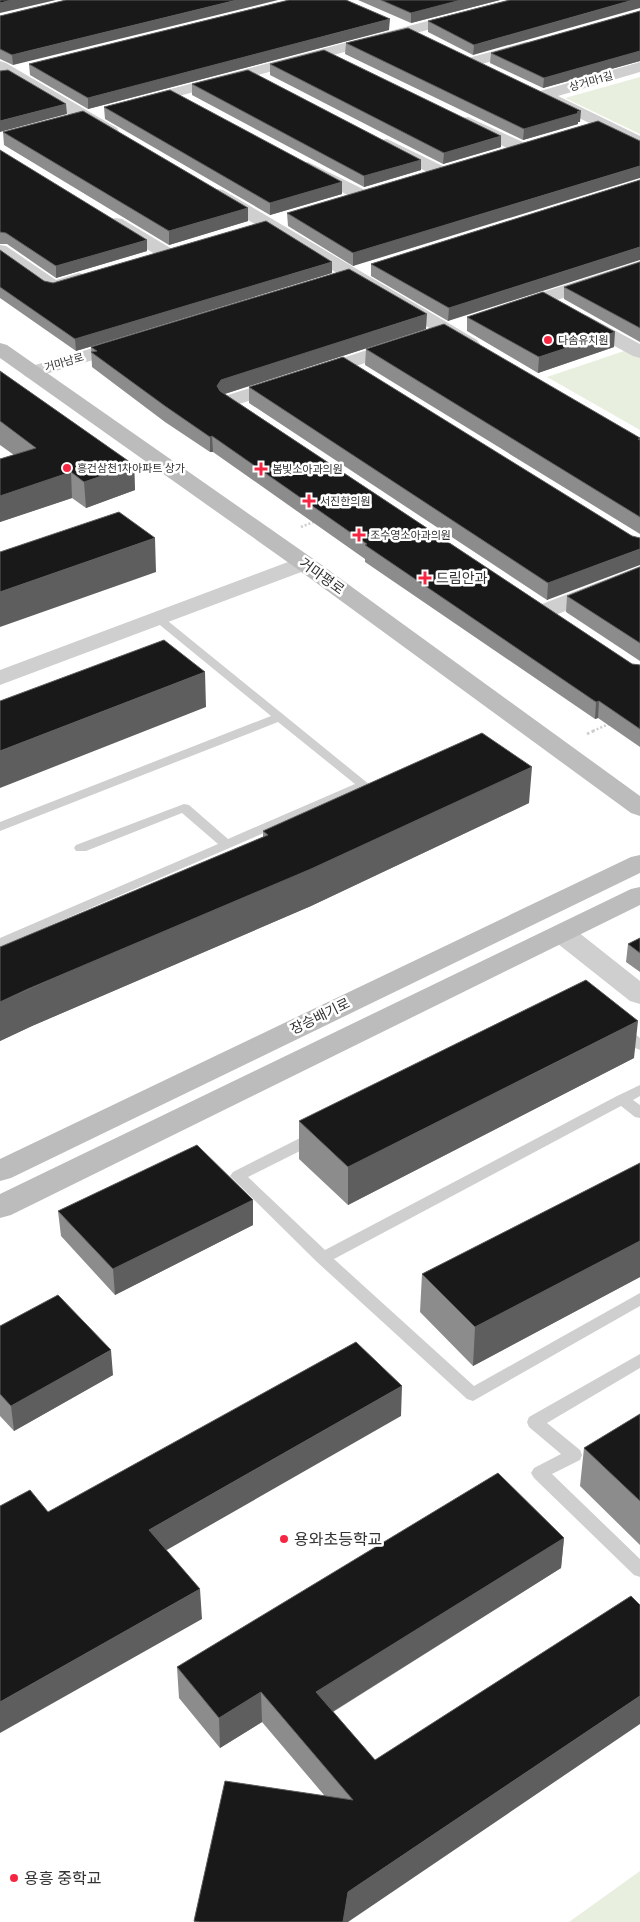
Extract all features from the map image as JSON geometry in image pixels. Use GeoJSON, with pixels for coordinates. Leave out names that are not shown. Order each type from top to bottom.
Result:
{"type":"FeatureCollection","features":[{"type":"Feature","properties":{"kind":"street"},"geometry":{"type":"LineString","coordinates":[[120,108],[524,0]]}},
{"type":"Feature","properties":{"kind":"street"},"geometry":{"type":"LineString","coordinates":[[383,19],[427,39]]}},
{"type":"Feature","properties":{"kind":"street"},"geometry":{"type":"LineString","coordinates":[[471,62],[537,43]]}},
{"type":"Feature","properties":{"kind":"street"},"geometry":{"type":"LineString","coordinates":[[327,53],[344,61]]}},
{"type":"Feature","properties":{"kind":"street"},"geometry":{"type":"LineString","coordinates":[[454,53],[489,70]]}},
{"type":"Feature","properties":{"kind":"street"},"geometry":{"type":"LineString","coordinates":[[4,72],[30,68]]}},
{"type":"Feature","properties":{"kind":"street","name":"상거마1길"},"geometry":{"type":"LineString","coordinates":[[543,95],[640,68]]}},
{"type":"Feature","properties":{"kind":"street"},"geometry":{"type":"LineString","coordinates":[[4,72],[127,142]]}},
{"type":"Feature","properties":{"kind":"street"},"geometry":{"type":"LineString","coordinates":[[251,73],[268,82]]}},
{"type":"Feature","properties":{"kind":"street"},"geometry":{"type":"LineString","coordinates":[[525,87],[640,142]]}},
{"type":"Feature","properties":{"kind":"street"},"geometry":{"type":"LineString","coordinates":[[173,93],[190,102]]}},
{"type":"Feature","properties":{"kind":"street"},"geometry":{"type":"LineString","coordinates":[[66,122],[102,112]]}},
{"type":"Feature","properties":{"kind":"street"},"geometry":{"type":"LineString","coordinates":[[458,117],[521,148]]}},
{"type":"Feature","properties":{"kind":"street"},"geometry":{"type":"LineString","coordinates":[[576,132],[603,124]]}},
{"type":"Feature","properties":{"kind":"street"},"geometry":{"type":"LineString","coordinates":[[371,136],[441,172]]}},
{"type":"Feature","properties":{"kind":"street"},"geometry":{"type":"LineString","coordinates":[[494,156],[539,143]]}},
{"type":"Feature","properties":{"kind":"street"},"geometry":{"type":"LineString","coordinates":[[292,158],[361,196]]}},
{"type":"Feature","properties":{"kind":"street"},"geometry":{"type":"LineString","coordinates":[[419,178],[459,166]]}},
{"type":"Feature","properties":{"kind":"street"},"geometry":{"type":"LineString","coordinates":[[203,185],[351,275],[488,354]]}},
{"type":"Feature","properties":{"kind":"street"},"geometry":{"type":"LineString","coordinates":[[342,201],[380,190]]}},
{"type":"Feature","properties":{"kind":"street"},"geometry":{"type":"LineString","coordinates":[[102,214],[166,253]]}},
{"type":"Feature","properties":{"kind":"street"},"geometry":{"type":"LineString","coordinates":[[240,231],[287,218]]}},
{"type":"Feature","properties":{"kind":"street"},"geometry":{"type":"LineString","coordinates":[[147,259],[185,248]]}},
{"type":"Feature","properties":{"kind":"street"},"geometry":{"type":"LineString","coordinates":[[0,250],[53,287],[91,276]]}},
{"type":"Feature","properties":{"kind":"street"},"geometry":{"type":"LineString","coordinates":[[333,281],[370,270]]}},
{"type":"Feature","properties":{"kind":"street"},"geometry":{"type":"LineString","coordinates":[[499,313],[636,271]]}},
{"type":"Feature","properties":{"kind":"street"},"geometry":{"type":"LineString","coordinates":[[543,298],[640,352]]}},
{"type":"Feature","properties":{"kind":"street"},"geometry":{"type":"LineString","coordinates":[[246,412],[229,401],[472,321]]}},
{"type":"Feature","properties":{"kind":"street","name":"거마남로"},"geometry":{"type":"LineString","coordinates":[[32,372],[145,338]]}},
{"type":"Feature","properties":{"kind":"street","name":"거마평로"},"geometry":{"type":"LineString","coordinates":[[0,349],[304,563],[640,808]]}},
{"type":"Feature","properties":{"kind":"street"},"geometry":{"type":"LineString","coordinates":[[345,363],[370,378]]}},
{"type":"Feature","properties":{"kind":"street"},"geometry":{"type":"LineString","coordinates":[[0,678],[304,563]]}},
{"type":"Feature","properties":{"kind":"street"},"geometry":{"type":"LineString","coordinates":[[569,627],[537,606],[640,573]]}},
{"type":"Feature","properties":{"kind":"street","name":"장승배기로"},"geometry":{"type":"LineString","coordinates":[[0,1171],[640,863]]}},
{"type":"Feature","properties":{"kind":"street"},"geometry":{"type":"LineString","coordinates":[[0,1207],[640,895]]}},
{"type":"Feature","properties":{"kind":"street"},"geometry":{"type":"LineString","coordinates":[[563,934],[640,995]]}},
{"type":"Feature","properties":{"kind":"lane"},"geometry":{"type":"LineString","coordinates":[[0,943],[364,785],[159,619]]}},
{"type":"Feature","properties":{"kind":"lane"},"geometry":{"type":"LineString","coordinates":[[0,827],[279,716]]}},
{"type":"Feature","properties":{"kind":"lane"},"geometry":{"type":"LineString","coordinates":[[81,848],[184,808],[227,844]]}},
{"type":"Feature","properties":{"kind":"lane"},"geometry":{"type":"LineString","coordinates":[[611,1023],[640,1045]]}},
{"type":"Feature","properties":{"kind":"lane"},"geometry":{"type":"LineString","coordinates":[[323,1258],[640,1090]]}},
{"type":"Feature","properties":{"kind":"lane"},"geometry":{"type":"LineString","coordinates":[[622,1099],[640,1113]]}},
{"type":"Feature","properties":{"kind":"lane"},"geometry":{"type":"LineString","coordinates":[[326,1131],[238,1176],[323,1258],[473,1395],[640,1299]]}},
{"type":"Feature","properties":{"kind":"lane"},"geometry":{"type":"LineString","coordinates":[[640,1360],[535,1422],[574,1455],[540,1473],[640,1570]]}},
{"type":"Feature","properties":{"kind":"path"},"geometry":{"type":"LineString","coordinates":[[268,538],[323,519]]}},
{"type":"Feature","properties":{"kind":"path"},"geometry":{"type":"LineString","coordinates":[[557,748],[615,721]]}},
{"type":"Feature","properties":{"kind":"green space"},"geometry":{"type":"Polygon","coordinates":[[[640,77],[640,134],[565,98],[640,77]]]}},
{"type":"Feature","properties":{"kind":"green space"},"geometry":{"type":"Polygon","coordinates":[[[627,350],[640,357],[640,430],[547,377],[627,350]]]}},
{"type":"Feature","properties":{"kind":"green space"},"geometry":{"type":"Polygon","coordinates":[[[640,1871],[640,1922],[569,1922],[640,1871]]]}},
{"type":"Feature","properties":{"kind":"building"},"geometry":{"type":"Polygon","coordinates":[[[0,0],[12,0],[0,3],[0,0]]]}},
{"type":"Feature","properties":{"kind":"building"},"geometry":{"type":"Polygon","coordinates":[[[66,0],[237,0],[12,55],[0,49],[0,16],[66,0]]]}},
{"type":"Feature","properties":{"kind":"building"},"geometry":{"type":"Polygon","coordinates":[[[289,0],[346,0],[390,19],[88,98],[29,64],[289,0]]]}},
{"type":"Feature","properties":{"kind":"building"},"geometry":{"type":"Polygon","coordinates":[[[381,0],[461,0],[411,13],[381,0]]]}},
{"type":"Feature","properties":{"kind":"building"},"geometry":{"type":"Polygon","coordinates":[[[510,0],[633,0],[474,45],[428,21],[510,0]]]}},
{"type":"Feature","properties":{"kind":"building"},"geometry":{"type":"Polygon","coordinates":[[[640,11],[640,51],[544,78],[491,53],[640,11]]]}},
{"type":"Feature","properties":{"kind":"building"},"geometry":{"type":"Polygon","coordinates":[[[408,28],[581,111],[524,129],[346,43],[408,28]]]}},
{"type":"Feature","properties":{"kind":"building"},"geometry":{"type":"Polygon","coordinates":[[[324,50],[501,136],[444,153],[270,64],[324,50]]]}},
{"type":"Feature","properties":{"kind":"building"},"geometry":{"type":"Polygon","coordinates":[[[8,70],[66,104],[0,121],[0,71],[8,70]]]}},
{"type":"Feature","properties":{"kind":"building"},"geometry":{"type":"Polygon","coordinates":[[[248,70],[421,160],[364,176],[192,84],[248,70]]]}},
{"type":"Feature","properties":{"kind":"building"},"geometry":{"type":"Polygon","coordinates":[[[170,90],[342,182],[270,203],[104,107],[170,90]]]}},
{"type":"Feature","properties":{"kind":"building"},"geometry":{"type":"Polygon","coordinates":[[[83,111],[248,208],[169,231],[3,132],[83,111]]]}},
{"type":"Feature","properties":{"kind":"building"},"geometry":{"type":"Polygon","coordinates":[[[598,121],[640,141],[640,166],[353,253],[287,213],[598,121]]]}},
{"type":"Feature","properties":{"kind":"building"},"geometry":{"type":"Polygon","coordinates":[[[0,150],[147,240],[56,266],[6,233],[0,232],[0,150]]]}},
{"type":"Feature","properties":{"kind":"building"},"geometry":{"type":"Polygon","coordinates":[[[640,180],[640,247],[449,308],[371,264],[640,180]]]}},
{"type":"Feature","properties":{"kind":"building"},"geometry":{"type":"Polygon","coordinates":[[[266,221],[332,262],[75,339],[0,287],[0,250],[44,281],[53,283],[266,221]]]}},
{"type":"Feature","properties":{"kind":"building"},"geometry":{"type":"Polygon","coordinates":[[[640,262],[640,328],[564,287],[640,262]]]}},
{"type":"Feature","properties":{"kind":"building"},"geometry":{"type":"Polygon","coordinates":[[[349,269],[427,314],[221,380],[217,386],[220,391],[632,664],[640,665],[640,729],[599,701],[596,702],[365,545],[367,544],[212,436],[210,437],[165,406],[91,352],[97,351],[91,347],[349,269]]]}},
{"type":"Feature","properties":{"kind":"building"},"geometry":{"type":"Polygon","coordinates":[[[543,292],[615,332],[539,357],[467,317],[543,292]]]}},
{"type":"Feature","properties":{"kind":"building"},"geometry":{"type":"Polygon","coordinates":[[[444,324],[640,438],[638,439],[640,440],[640,517],[366,349],[444,324]]]}},
{"type":"Feature","properties":{"kind":"building"},"geometry":{"type":"Polygon","coordinates":[[[343,357],[632,536],[640,538],[640,549],[548,583],[249,387],[343,357]]]}},
{"type":"Feature","properties":{"kind":"building"},"geometry":{"type":"Polygon","coordinates":[[[0,371],[134,465],[84,482],[71,472],[0,496],[0,459],[36,448],[0,421],[0,371]]]}},
{"type":"Feature","properties":{"kind":"building"},"geometry":{"type":"Polygon","coordinates":[[[119,512],[155,538],[0,592],[0,552],[119,512]]]}},
{"type":"Feature","properties":{"kind":"building"},"geometry":{"type":"Polygon","coordinates":[[[640,567],[640,643],[567,596],[640,567]]]}},
{"type":"Feature","properties":{"kind":"building"},"geometry":{"type":"Polygon","coordinates":[[[164,640],[205,672],[0,751],[0,701],[164,640]]]}},
{"type":"Feature","properties":{"kind":"building"},"geometry":{"type":"Polygon","coordinates":[[[482,733],[532,767],[311,869],[0,1002],[0,947],[268,835],[263,831],[482,733]]]}},
{"type":"Feature","properties":{"kind":"building"},"geometry":{"type":"Polygon","coordinates":[[[640,938],[640,953],[628,944],[640,938]]]}},
{"type":"Feature","properties":{"kind":"building"},"geometry":{"type":"Polygon","coordinates":[[[586,980],[638,1021],[348,1167],[299,1121],[586,980]]]}},
{"type":"Feature","properties":{"kind":"building"},"geometry":{"type":"Polygon","coordinates":[[[197,1145],[253,1200],[113,1269],[58,1211],[197,1145]]]}},
{"type":"Feature","properties":{"kind":"building"},"geometry":{"type":"Polygon","coordinates":[[[640,1163],[640,1241],[475,1327],[422,1274],[640,1163]]]}},
{"type":"Feature","properties":{"kind":"building"},"geometry":{"type":"Polygon","coordinates":[[[58,1295],[111,1350],[11,1406],[0,1394],[0,1326],[58,1295]]]}},
{"type":"Feature","properties":{"kind":"building"},"geometry":{"type":"Polygon","coordinates":[[[356,1342],[402,1386],[149,1530],[200,1589],[0,1702],[0,1506],[30,1490],[48,1512],[356,1342]]]}},
{"type":"Feature","properties":{"kind":"building"},"geometry":{"type":"Polygon","coordinates":[[[640,1414],[640,1501],[584,1448],[640,1414]]]}},
{"type":"Feature","properties":{"kind":"building"},"geometry":{"type":"Polygon","coordinates":[[[498,1473],[564,1538],[316,1692],[375,1760],[631,1596],[640,1605],[640,1696],[348,1892],[343,1922],[194,1921],[225,1781],[353,1800],[261,1692],[219,1718],[177,1667],[498,1473]]]}},
{"type":"Feature","properties":{"kind":"place","name":"다솜유치원"},"geometry":{"type":"Point","coordinates":[548,340]}},
{"type":"Feature","properties":{"kind":"place","name":"흥건삼천1차아파트 상가"},"geometry":{"type":"Point","coordinates":[67,468]}},
{"type":"Feature","properties":{"kind":"place","name":"봄빛소아과의원"},"geometry":{"type":"Point","coordinates":[261,469]}},
{"type":"Feature","properties":{"kind":"place","name":"서진한의원"},"geometry":{"type":"Point","coordinates":[309,501]}},
{"type":"Feature","properties":{"kind":"place","name":"조수영소아과의원"},"geometry":{"type":"Point","coordinates":[359,535]}},
{"type":"Feature","properties":{"kind":"place","name":"드림안과"},"geometry":{"type":"Point","coordinates":[425,578]}},
{"type":"Feature","properties":{"kind":"place","name":"용와초등학교"},"geometry":{"type":"Point","coordinates":[284,1539]}},
{"type":"Feature","properties":{"kind":"place","name":"용흥 중학교"},"geometry":{"type":"Point","coordinates":[14,1878]}}]}
